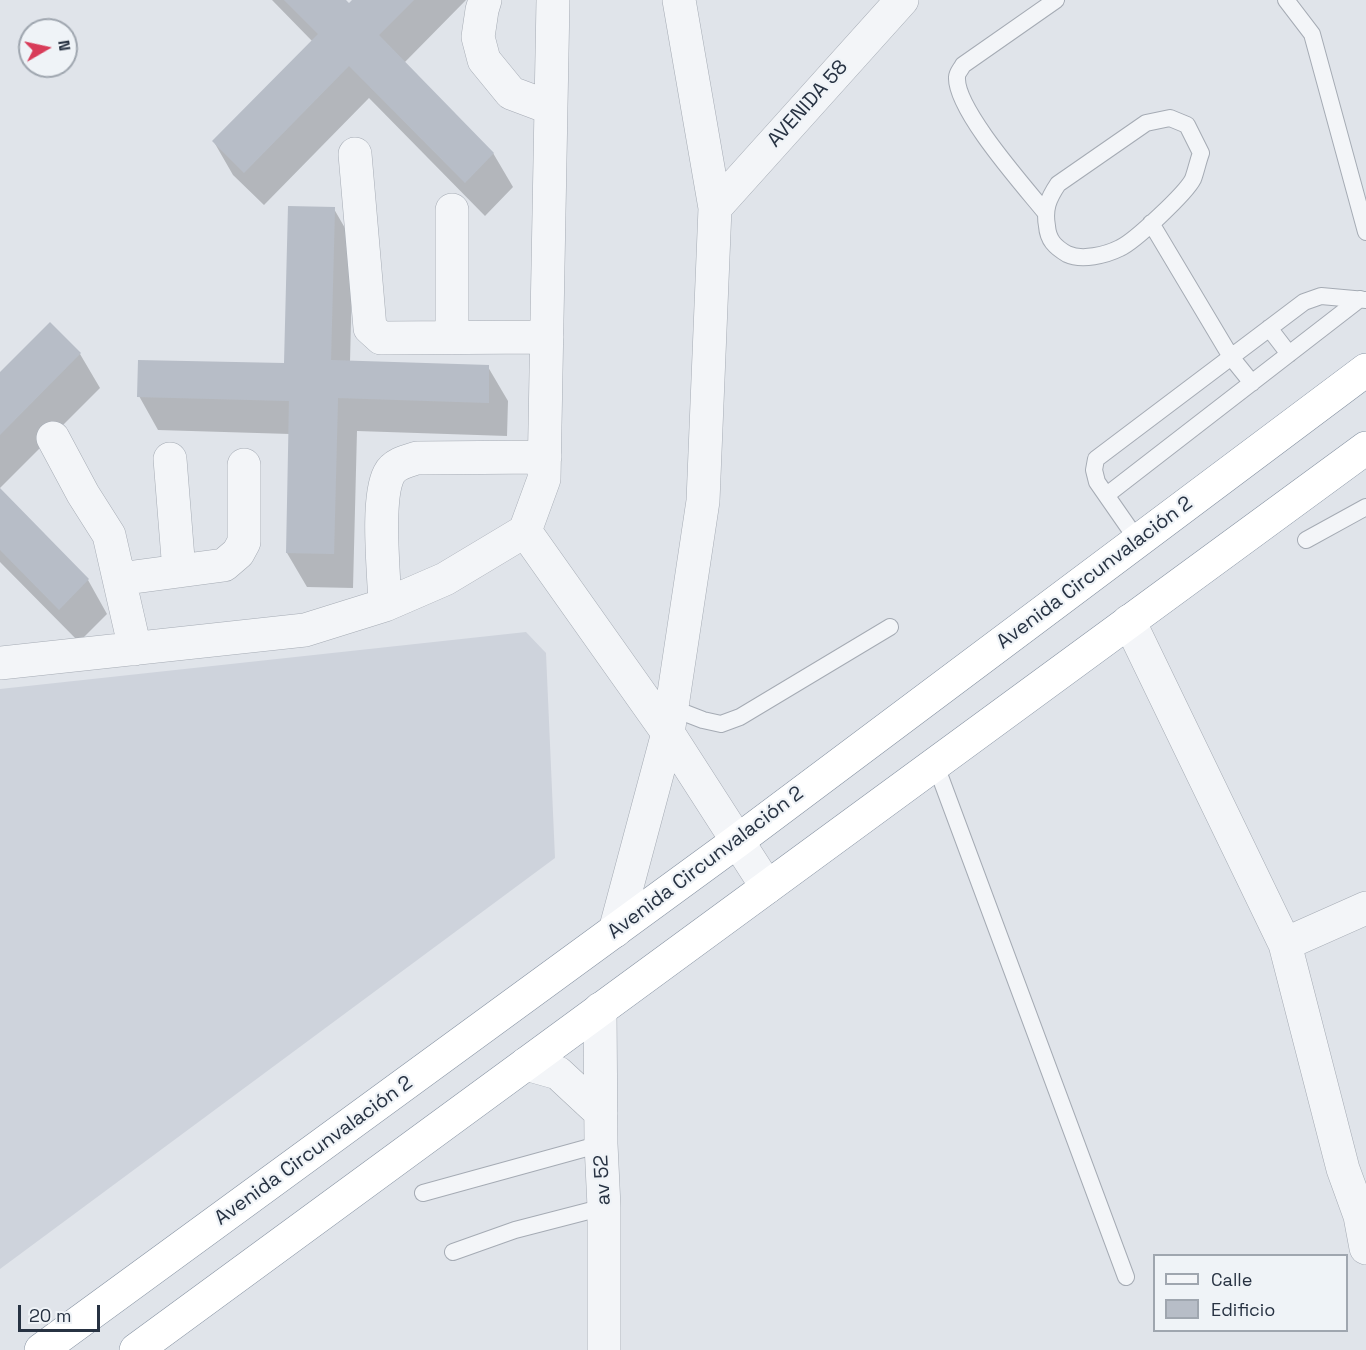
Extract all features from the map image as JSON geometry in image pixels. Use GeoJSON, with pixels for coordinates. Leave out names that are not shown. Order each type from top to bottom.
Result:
{"type":"FeatureCollection","features":[{"type":"Feature","properties":{"kind":"highway","name":"Avenida Circunvalación 2"},"geometry":{"type":"LineString","coordinates":[[41,1350],[736,842],[1366,370]]}},
{"type":"Feature","properties":{"kind":"highway"},"geometry":{"type":"LineString","coordinates":[[136,1350],[1366,448]]}},
{"type":"Feature","properties":{"kind":"street"},"geometry":{"type":"LineString","coordinates":[[485,0],[478,37],[484,60],[511,93],[551,108]]}},
{"type":"Feature","properties":{"kind":"street"},"geometry":{"type":"LineString","coordinates":[[1,661],[305,630],[385,605],[445,579],[525,531],[544,479],[553,0]]}},
{"type":"Feature","properties":{"kind":"street"},"geometry":{"type":"LineString","coordinates":[[615,931],[670,721],[703,501],[715,208],[679,0]]}},
{"type":"Feature","properties":{"kind":"street","name":"AVENIDA 58"},"geometry":{"type":"LineString","coordinates":[[715,208],[902,0]]}},
{"type":"Feature","properties":{"kind":"street"},"geometry":{"type":"LineString","coordinates":[[355,154],[370,328],[381,338],[547,337]]}},
{"type":"Feature","properties":{"kind":"street"},"geometry":{"type":"LineString","coordinates":[[452,210],[453,338]]}},
{"type":"Feature","properties":{"kind":"street"},"geometry":{"type":"LineString","coordinates":[[53,438],[83,494],[109,535],[135,649]]}},
{"type":"Feature","properties":{"kind":"street"},"geometry":{"type":"LineString","coordinates":[[385,605],[381,503],[389,473],[400,464],[417,458],[545,457]]}},
{"type":"Feature","properties":{"kind":"street"},"geometry":{"type":"LineString","coordinates":[[170,459],[179,571]]}},
{"type":"Feature","properties":{"kind":"street"},"geometry":{"type":"LineString","coordinates":[[119,579],[224,565],[238,553],[244,542],[244,465]]}},
{"type":"Feature","properties":{"kind":"street"},"geometry":{"type":"LineString","coordinates":[[525,531],[670,721],[736,842],[767,887]]}},
{"type":"Feature","properties":{"kind":"street"},"geometry":{"type":"LineString","coordinates":[[1129,621],[1285,944],[1343,1169],[1363,1214],[1366,1248]]}},
{"type":"Feature","properties":{"kind":"street"},"geometry":{"type":"LineString","coordinates":[[1285,944],[1366,908]]}},
{"type":"Feature","properties":{"kind":"street","name":"av 52"},"geometry":{"type":"LineString","coordinates":[[600,1010],[604,1350]]}},
{"type":"Feature","properties":{"kind":"street"},"geometry":{"type":"LineString","coordinates":[[526,1064],[558,1073],[601,1129]]}},
{"type":"Feature","properties":{"kind":"lane"},"geometry":{"type":"LineString","coordinates":[[1045,212],[983,134],[959,93],[957,76],[963,65],[1056,0]]}},
{"type":"Feature","properties":{"kind":"lane"},"geometry":{"type":"LineString","coordinates":[[1286,0],[1312,34],[1366,232]]}},
{"type":"Feature","properties":{"kind":"lane"},"geometry":{"type":"LineString","coordinates":[[1170,118],[1187,125],[1201,153],[1192,180],[1169,207],[1151,223],[1122,248],[1085,257],[1071,256],[1056,248],[1048,235],[1045,212],[1048,198],[1058,184],[1146,123],[1170,118]]}},
{"type":"Feature","properties":{"kind":"lane"},"geometry":{"type":"LineString","coordinates":[[1151,223],[1231,357],[1251,383]]}},
{"type":"Feature","properties":{"kind":"lane"},"geometry":{"type":"LineString","coordinates":[[1138,541],[1108,494],[1097,482],[1094,470],[1096,459],[1304,302],[1321,296],[1363,300]]}},
{"type":"Feature","properties":{"kind":"lane"},"geometry":{"type":"LineString","coordinates":[[1108,494],[1289,354],[1363,300]]}},
{"type":"Feature","properties":{"kind":"lane"},"geometry":{"type":"LineString","coordinates":[[1269,328],[1289,354]]}},
{"type":"Feature","properties":{"kind":"lane"},"geometry":{"type":"LineString","coordinates":[[1306,540],[1366,507]]}},
{"type":"Feature","properties":{"kind":"lane"},"geometry":{"type":"LineString","coordinates":[[670,721],[703,720],[722,724],[740,717],[890,627]]}},
{"type":"Feature","properties":{"kind":"lane"},"geometry":{"type":"LineString","coordinates":[[935,763],[1126,1277]]}},
{"type":"Feature","properties":{"kind":"lane"},"geometry":{"type":"LineString","coordinates":[[423,1193],[601,1129]]}},
{"type":"Feature","properties":{"kind":"lane"},"geometry":{"type":"LineString","coordinates":[[453,1252],[515,1230],[604,1207]]}},
{"type":"Feature","properties":{"kind":"shaded area"},"geometry":{"type":"Polygon","coordinates":[[[526,632],[546,653],[555,858],[0,1269],[0,689],[526,632]]]}},
{"type":"Feature","properties":{"kind":"building"},"geometry":{"type":"Polygon","coordinates":[[[284,0],[346,0],[349,3],[352,0],[414,0],[379,35],[494,153],[465,183],[349,66],[244,173],[212,141],[318,34],[284,0]]]}},
{"type":"Feature","properties":{"kind":"building"},"geometry":{"type":"Polygon","coordinates":[[[288,206],[335,207],[331,360],[489,365],[489,403],[338,398],[334,554],[286,553],[289,401],[137,397],[138,360],[284,363],[288,206]]]}},
{"type":"Feature","properties":{"kind":"building"},"geometry":{"type":"Polygon","coordinates":[[[50,322],[81,353],[0,435],[0,372],[50,322]]]}},
{"type":"Feature","properties":{"kind":"building"},"geometry":{"type":"Polygon","coordinates":[[[0,488],[89,579],[59,610],[0,550],[0,488]]]}}]}
